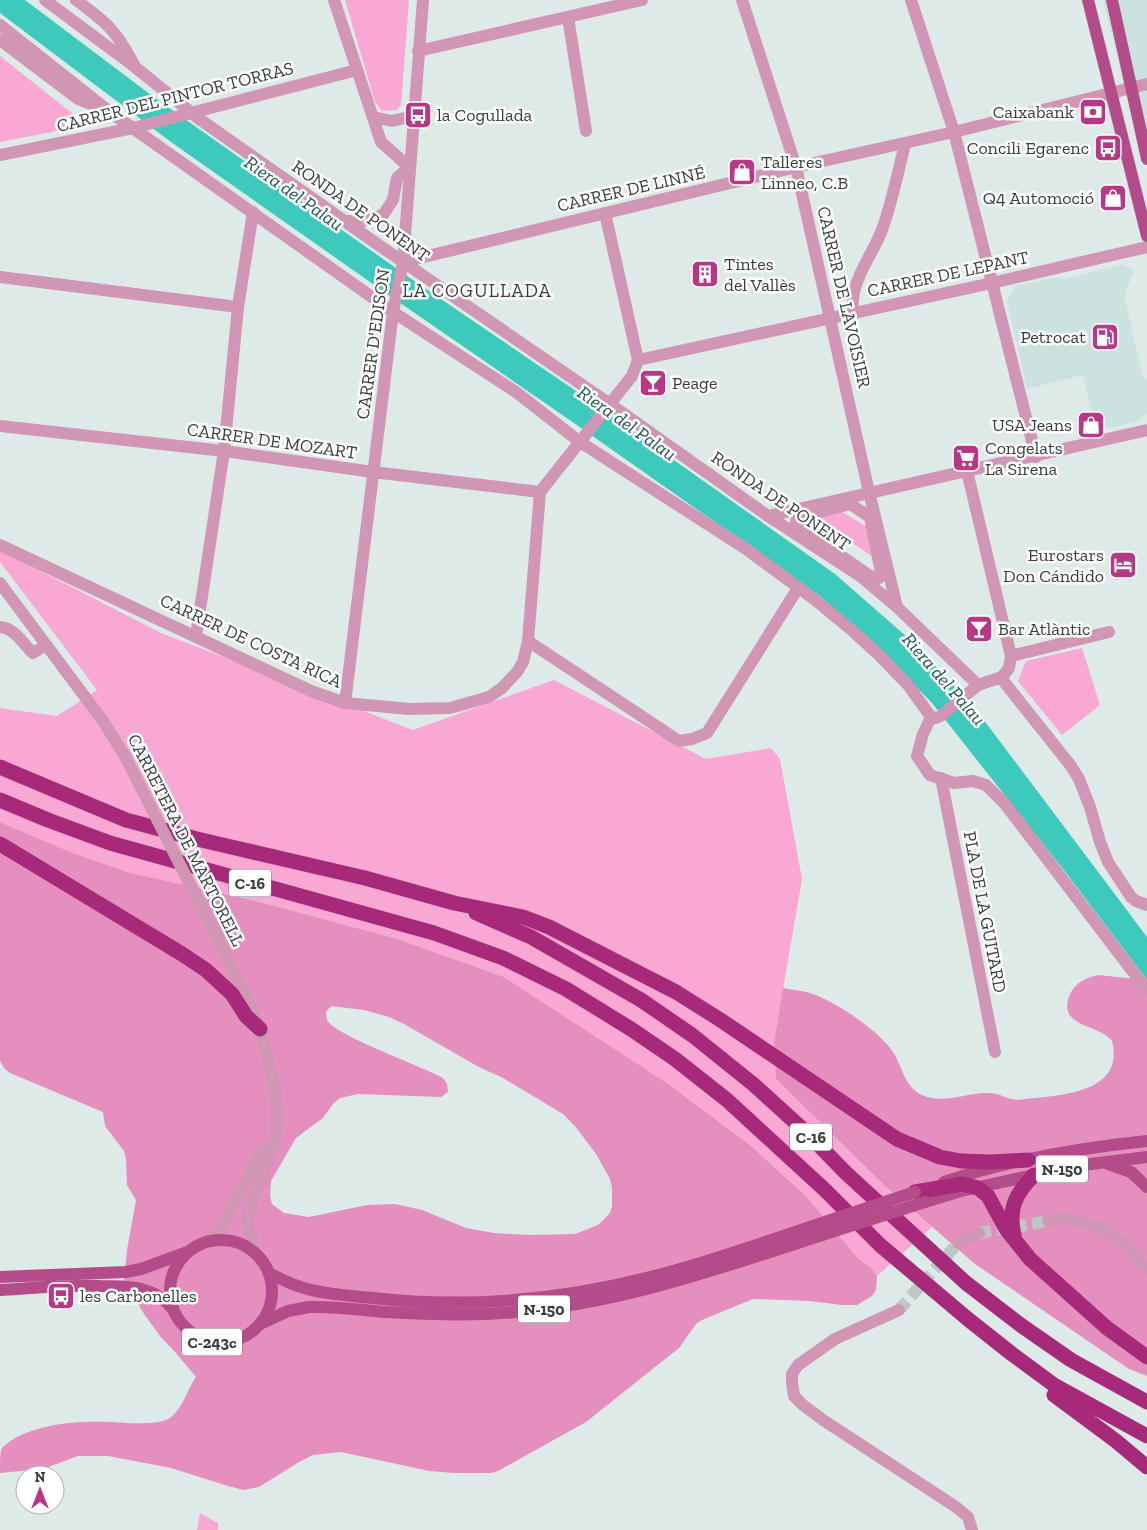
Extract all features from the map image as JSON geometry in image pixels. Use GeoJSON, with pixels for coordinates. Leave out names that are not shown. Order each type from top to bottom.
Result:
{"type":"FeatureCollection","features":[{"type":"Feature","properties":{"kind":"highway","name":"C-16"},"geometry":{"type":"LineString","coordinates":[[0,767],[126,820],[197,839],[365,878],[454,903],[531,937],[641,1000],[692,1035],[760,1090],[807,1133],[846,1173],[966,1283],[1022,1326],[1071,1360],[1147,1402]]}},
{"type":"Feature","properties":{"kind":"highway","name":"C-16"},"geometry":{"type":"LineString","coordinates":[[0,800],[110,843],[434,933],[503,958],[566,990],[675,1059],[727,1100],[825,1190],[880,1245],[1012,1354],[1054,1385],[1147,1436]]}},
{"type":"Feature","properties":{"kind":"highway"},"geometry":{"type":"LineString","coordinates":[[0,844],[206,970],[232,994],[246,1016],[260,1029]]}},
{"type":"Feature","properties":{"kind":"highway"},"geometry":{"type":"LineString","coordinates":[[454,903],[523,917],[549,927],[669,989],[719,1019],[869,1122],[920,1150],[940,1157],[974,1162],[1028,1160]]}},
{"type":"Feature","properties":{"kind":"highway"},"geometry":{"type":"LineString","coordinates":[[1015,1239],[1011,1222],[1012,1211],[1021,1188],[1034,1175]]}},
{"type":"Feature","properties":{"kind":"highway"},"geometry":{"type":"LineString","coordinates":[[920,1197],[962,1184],[978,1188],[988,1196],[1006,1229],[1030,1258],[1107,1328],[1147,1357]]}},
{"type":"Feature","properties":{"kind":"highway"},"geometry":{"type":"LineString","coordinates":[[1012,1354],[1044,1387],[1116,1441],[1147,1467]]}},
{"type":"Feature","properties":{"kind":"main road"},"geometry":{"type":"LineString","coordinates":[[1088,0],[1147,236]]}},
{"type":"Feature","properties":{"kind":"main road"},"geometry":{"type":"LineString","coordinates":[[1112,0],[1147,159]]}},
{"type":"Feature","properties":{"kind":"main road","name":"N-150"},"geometry":{"type":"LineString","coordinates":[[268,1272],[301,1289],[322,1293],[436,1304],[514,1301],[585,1291],[638,1280],[817,1230],[920,1197],[954,1178],[1028,1160],[1111,1145],[1147,1141]]}},
{"type":"Feature","properties":{"kind":"main road"},"geometry":{"type":"LineString","coordinates":[[1111,1145],[1147,1148]]}},
{"type":"Feature","properties":{"kind":"main road","name":"N-150"},"geometry":{"type":"LineString","coordinates":[[978,1188],[1103,1162],[1147,1157]]}},
{"type":"Feature","properties":{"kind":"main road"},"geometry":{"type":"LineString","coordinates":[[1103,1162],[1132,1172],[1147,1187]]}},
{"type":"Feature","properties":{"kind":"main road","name":"N-150"},"geometry":{"type":"LineString","coordinates":[[260,1324],[288,1311],[309,1307],[438,1315],[489,1314],[560,1307],[617,1297],[706,1273],[817,1230]]}},
{"type":"Feature","properties":{"kind":"main road","name":"C-243c"},"geometry":{"type":"LineString","coordinates":[[0,1277],[126,1272],[167,1261],[204,1244],[228,1241],[244,1246],[261,1260],[271,1282],[272,1297],[268,1312],[260,1324],[251,1333],[240,1339],[228,1342],[209,1341],[197,1336],[187,1330],[173,1309],[162,1298],[138,1288],[82,1285],[0,1290]]}},
{"type":"Feature","properties":{"kind":"main road","name":"C-243c"},"geometry":{"type":"LineString","coordinates":[[173,1309],[170,1292],[173,1274],[182,1259],[190,1251]]}},
{"type":"Feature","properties":{"kind":"street","name":"RONDA DE PONENT"},"geometry":{"type":"LineString","coordinates":[[45,0],[135,67],[186,114],[344,221],[403,264],[768,516],[860,576],[897,607],[974,689]]}},
{"type":"Feature","properties":{"kind":"street","name":"RONDA DE PONENT"},"geometry":{"type":"LineString","coordinates":[[76,0],[104,21],[122,42],[135,67]]}},
{"type":"Feature","properties":{"kind":"street"},"geometry":{"type":"LineString","coordinates":[[334,0],[381,142],[409,167]]}},
{"type":"Feature","properties":{"kind":"street","name":"CARRER D'EDISON"},"geometry":{"type":"LineString","coordinates":[[345,703],[394,308],[403,264],[423,0]]}},
{"type":"Feature","properties":{"kind":"street"},"geometry":{"type":"LineString","coordinates":[[418,51],[642,0]]}},
{"type":"Feature","properties":{"kind":"street","name":"CARRER DE LAVOISIER"},"geometry":{"type":"LineString","coordinates":[[742,0],[796,167],[869,492],[897,607]]}},
{"type":"Feature","properties":{"kind":"street"},"geometry":{"type":"LineString","coordinates":[[911,0],[954,132],[1036,457]]}},
{"type":"Feature","properties":{"kind":"street"},"geometry":{"type":"LineString","coordinates":[[568,17],[586,131]]}},
{"type":"Feature","properties":{"kind":"street"},"geometry":{"type":"LineString","coordinates":[[0,25],[110,112],[583,439],[746,549],[833,614],[880,656],[936,717]]}},
{"type":"Feature","properties":{"kind":"street"},"geometry":{"type":"LineString","coordinates":[[0,40],[78,99],[110,112]]}},
{"type":"Feature","properties":{"kind":"street","name":"CARRER DEL PINTOR TORRAS"},"geometry":{"type":"LineString","coordinates":[[0,155],[133,128],[357,70]]}},
{"type":"Feature","properties":{"kind":"street","name":"CARRER DE LINNÉ"},"geometry":{"type":"LineString","coordinates":[[403,264],[605,213],[796,167],[905,144],[1147,84]]}},
{"type":"Feature","properties":{"kind":"street"},"geometry":{"type":"LineString","coordinates":[[373,117],[392,121],[413,116]]}},
{"type":"Feature","properties":{"kind":"street"},"geometry":{"type":"LineString","coordinates":[[853,312],[852,305],[856,287],[882,228],[905,144]]}},
{"type":"Feature","properties":{"kind":"street","name":"CARRER D'EDISON"},"geometry":{"type":"LineString","coordinates":[[344,221],[364,222],[383,216],[394,200],[397,178],[409,167]]}},
{"type":"Feature","properties":{"kind":"street"},"geometry":{"type":"LineString","coordinates":[[196,636],[224,451],[238,308],[253,212]]}},
{"type":"Feature","properties":{"kind":"street"},"geometry":{"type":"LineString","coordinates":[[540,492],[632,376],[638,360],[605,213]]}},
{"type":"Feature","properties":{"kind":"street","name":"CARRER DE LEPANT"},"geometry":{"type":"LineString","coordinates":[[638,360],[992,283],[1147,247]]}},
{"type":"Feature","properties":{"kind":"street"},"geometry":{"type":"LineString","coordinates":[[0,277],[238,308]]}},
{"type":"Feature","properties":{"kind":"street","name":"CARRER DE MOZART"},"geometry":{"type":"LineString","coordinates":[[0,426],[224,451],[373,472],[540,492]]}},
{"type":"Feature","properties":{"kind":"street"},"geometry":{"type":"LineString","coordinates":[[768,516],[869,492],[1036,457],[1147,430]]}},
{"type":"Feature","properties":{"kind":"street"},"geometry":{"type":"LineString","coordinates":[[967,471],[1011,656],[1009,668],[1001,678],[974,689],[936,717],[923,734],[917,756],[930,775],[954,783],[973,781],[986,785],[1005,804],[1147,990]]}},
{"type":"Feature","properties":{"kind":"street","name":"CARRER DE COSTA RICA"},"geometry":{"type":"LineString","coordinates":[[0,545],[312,691],[345,703],[409,709],[450,708],[489,698],[502,688],[517,672],[523,662],[528,641],[540,492]]}},
{"type":"Feature","properties":{"kind":"street"},"geometry":{"type":"LineString","coordinates":[[850,504],[870,517],[881,573],[879,578],[873,578],[796,525],[798,518],[850,504]]}},
{"type":"Feature","properties":{"kind":"street","name":"CARRETERA DE MARTORELL"},"geometry":{"type":"LineString","coordinates":[[0,583],[103,721],[126,758],[250,1004],[260,1029],[276,1092],[278,1116],[274,1142],[247,1218],[254,1253]]}},
{"type":"Feature","properties":{"kind":"street"},"geometry":{"type":"LineString","coordinates":[[528,641],[680,741],[692,739],[707,733],[798,588]]}},
{"type":"Feature","properties":{"kind":"street"},"geometry":{"type":"LineString","coordinates":[[0,627],[5,627],[16,635],[33,653],[46,645]]}},
{"type":"Feature","properties":{"kind":"street"},"geometry":{"type":"LineString","coordinates":[[1011,656],[1109,632]]}},
{"type":"Feature","properties":{"kind":"street"},"geometry":{"type":"LineString","coordinates":[[1001,678],[1071,766],[1079,779],[1090,807],[1108,862],[1132,897],[1145,908]]}},
{"type":"Feature","properties":{"kind":"street","name":"PLA DE LA GUITARD"},"geometry":{"type":"LineString","coordinates":[[941,778],[995,1052]]}},
{"type":"Feature","properties":{"kind":"street","name":"C-243c"},"geometry":{"type":"LineString","coordinates":[[204,1244],[219,1232],[260,1153],[274,1142]]}},
{"type":"Feature","properties":{"kind":"street"},"geometry":{"type":"LineString","coordinates":[[1048,1221],[1066,1218],[1099,1227],[1123,1242],[1147,1270]]}},
{"type":"Feature","properties":{"kind":"street"},"geometry":{"type":"LineString","coordinates":[[958,1243],[979,1233]]}},
{"type":"Feature","properties":{"kind":"street"},"geometry":{"type":"LineString","coordinates":[[899,1310],[835,1339],[798,1365],[792,1374],[794,1396],[823,1420],[956,1507],[968,1517],[972,1530]]}},
{"type":"Feature","properties":{"kind":"shaded area"},"geometry":{"type":"Polygon","coordinates":[[[345,0],[409,0],[401,105],[397,110],[382,111],[375,102],[345,0]]]}},
{"type":"Feature","properties":{"kind":"shaded area"},"geometry":{"type":"Polygon","coordinates":[[[1103,0],[1147,0],[1147,165],[1126,94],[1103,0]]]}},
{"type":"Feature","properties":{"kind":"shaded area"},"geometry":{"type":"Polygon","coordinates":[[[0,56],[83,122],[83,126],[0,142],[0,56]]]}},
{"type":"Feature","properties":{"kind":"shaded area"},"geometry":{"type":"Polygon","coordinates":[[[1123,264],[1134,271],[1126,290],[1125,299],[1142,375],[1147,381],[1147,414],[1135,422],[1096,431],[1083,375],[1027,389],[1007,301],[1015,286],[1060,277],[1064,279],[1123,264]]]}},
{"type":"Feature","properties":{"kind":"shaded area"},"geometry":{"type":"Polygon","coordinates":[[[839,510],[867,527],[873,557],[814,517],[839,510]]]}},
{"type":"Feature","properties":{"kind":"shaded area"},"geometry":{"type":"Polygon","coordinates":[[[0,550],[161,633],[413,730],[554,680],[706,759],[771,748],[780,759],[802,879],[774,1042],[776,1079],[886,1187],[932,1227],[877,1276],[873,1270],[857,1257],[807,1197],[750,1145],[664,1082],[504,977],[398,939],[260,902],[127,872],[68,851],[0,822],[0,708],[57,716],[97,690],[0,562],[0,550]]]}},
{"type":"Feature","properties":{"kind":"shaded area"},"geometry":{"type":"Polygon","coordinates":[[[1082,648],[1100,705],[1062,735],[1018,681],[1026,661],[1082,648]]]}},
{"type":"Feature","properties":{"kind":"shaded area"},"geometry":{"type":"Polygon","coordinates":[[[0,822],[68,851],[127,872],[260,902],[398,939],[504,977],[665,1082],[750,1145],[807,1197],[857,1257],[873,1270],[877,1276],[876,1290],[872,1296],[857,1305],[753,1299],[702,1320],[696,1324],[679,1348],[586,1422],[498,1471],[491,1473],[429,1471],[341,1452],[313,1455],[259,1487],[244,1490],[171,1468],[108,1456],[78,1456],[54,1465],[15,1465],[15,1472],[0,1473],[1,1450],[3,1447],[23,1434],[37,1429],[79,1422],[147,1423],[166,1420],[176,1413],[196,1377],[160,1336],[144,1314],[124,1280],[136,1200],[127,1185],[124,1151],[105,1126],[103,1112],[10,1073],[0,1061],[0,822]],[[331,1006],[326,1012],[327,1020],[345,1034],[443,1078],[447,1084],[448,1092],[441,1097],[358,1094],[340,1098],[323,1118],[296,1138],[271,1181],[270,1196],[272,1204],[284,1213],[309,1217],[367,1205],[395,1204],[422,1210],[466,1228],[494,1233],[529,1235],[575,1234],[598,1225],[610,1213],[612,1188],[610,1179],[596,1154],[575,1126],[563,1114],[503,1078],[477,1066],[389,1017],[364,1010],[331,1006]]]}},
{"type":"Feature","properties":{"kind":"shaded area"},"geometry":{"type":"Polygon","coordinates":[[[1098,975],[1147,980],[1147,1376],[1129,1369],[975,1264],[886,1187],[776,1079],[774,1042],[783,988],[816,995],[859,1020],[889,1046],[912,1088],[930,1098],[939,1099],[989,1093],[1019,1100],[1067,1094],[1084,1089],[1098,1083],[1108,1073],[1113,1059],[1112,1041],[1106,1035],[1073,1019],[1067,1005],[1070,994],[1078,984],[1098,975]]]}},
{"type":"Feature","properties":{"kind":"shaded area"},"geometry":{"type":"Polygon","coordinates":[[[200,1513],[218,1523],[218,1530],[197,1530],[200,1513]]]}},
{"type":"Feature","properties":{"kind":"water","name":"Riera del Palau"},"geometry":{"type":"Polygon","coordinates":[[[0,0],[25,0],[155,98],[835,574],[915,644],[977,711],[1147,937],[1147,980],[1066,873],[932,703],[901,671],[820,596],[171,142],[0,13],[0,0]]]}},
{"type":"Feature","properties":{"kind":"tunnel"},"geometry":{"type":"LineString","coordinates":[[979,1233],[1048,1221]]}},
{"type":"Feature","properties":{"kind":"tunnel"},"geometry":{"type":"LineString","coordinates":[[899,1310],[958,1243]]}},
{"type":"Feature","properties":{"kind":"place","name":"Caixabank"},"geometry":{"type":"Point","coordinates":[1093,112]}},
{"type":"Feature","properties":{"kind":"place","name":"la Cogullada"},"geometry":{"type":"Point","coordinates":[418,115]}},
{"type":"Feature","properties":{"kind":"place","name":"Concili Egarenc"},"geometry":{"type":"Point","coordinates":[1108,148]}},
{"type":"Feature","properties":{"kind":"place","name":"Talleres Linneo, C.B"},"geometry":{"type":"Point","coordinates":[742,172]}},
{"type":"Feature","properties":{"kind":"place","name":"Q4 Automoció"},"geometry":{"type":"Point","coordinates":[1113,198]}},
{"type":"Feature","properties":{"kind":"place","name":"Tintes del Vallès"},"geometry":{"type":"Point","coordinates":[705,274]}},
{"type":"Feature","properties":{"kind":"place","name":"Petrocat"},"geometry":{"type":"Point","coordinates":[1105,337]}},
{"type":"Feature","properties":{"kind":"place","name":"Peage"},"geometry":{"type":"Point","coordinates":[653,383]}},
{"type":"Feature","properties":{"kind":"place","name":"USA Jeans"},"geometry":{"type":"Point","coordinates":[1091,425]}},
{"type":"Feature","properties":{"kind":"place","name":"Congelats La Sirena"},"geometry":{"type":"Point","coordinates":[966,458]}},
{"type":"Feature","properties":{"kind":"place","name":"Eurostars Don Cándido"},"geometry":{"type":"Point","coordinates":[1123,565]}},
{"type":"Feature","properties":{"kind":"place","name":"Bar Atlàntic"},"geometry":{"type":"Point","coordinates":[979,629]}},
{"type":"Feature","properties":{"kind":"place","name":"les Carbonelles"},"geometry":{"type":"Point","coordinates":[61,1296]}},
{"type":"Feature","properties":{"kind":"district","name":"LA COGULLADA"},"geometry":{"type":"Point","coordinates":[477,290]}}]}
